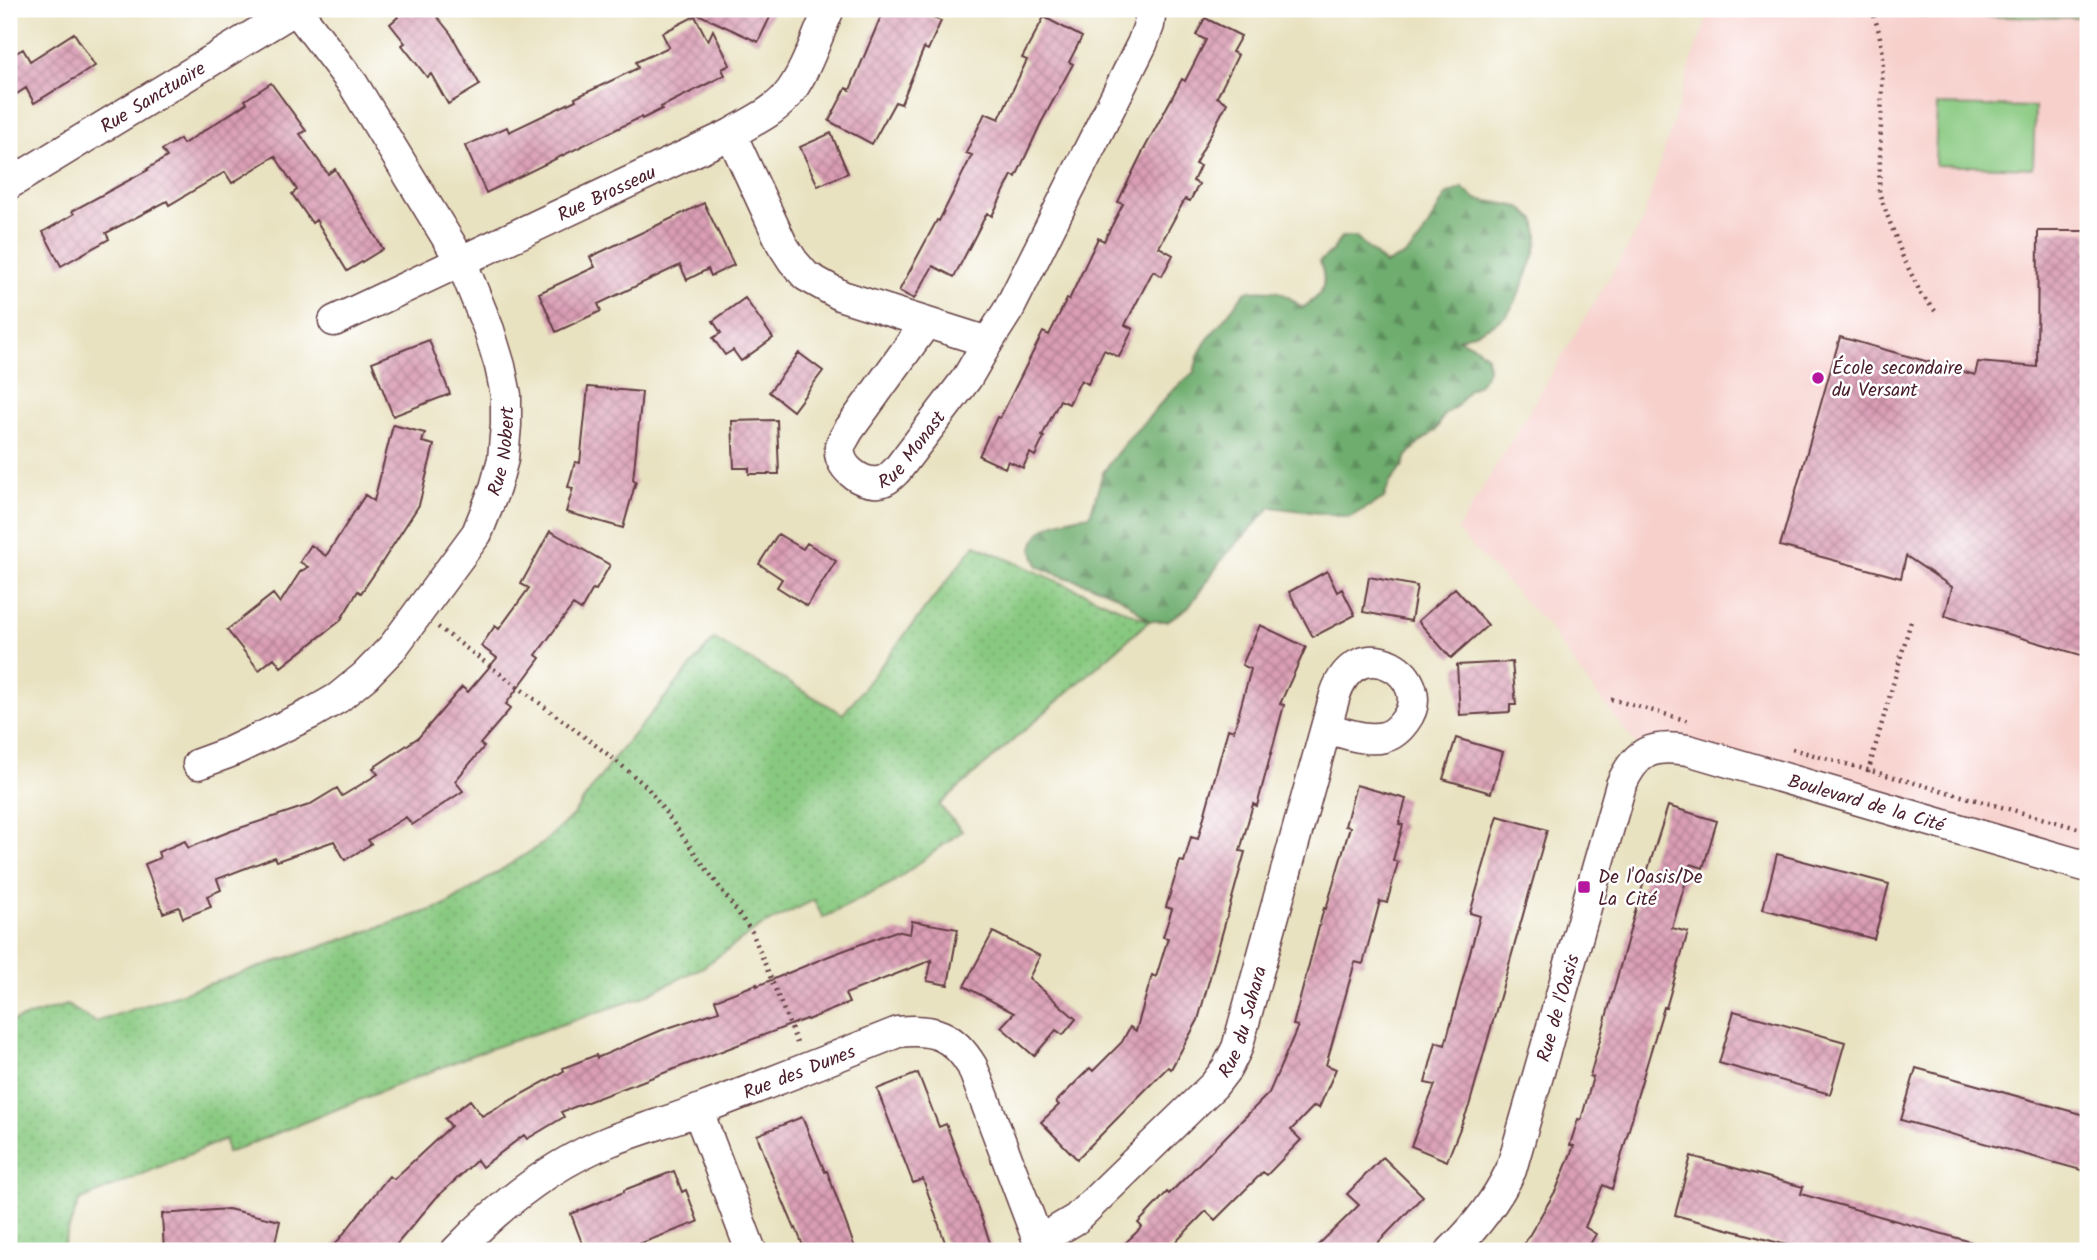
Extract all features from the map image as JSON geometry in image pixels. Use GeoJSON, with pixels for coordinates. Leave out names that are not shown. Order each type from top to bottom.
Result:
{"type":"FeatureCollection","features":[{"type":"Feature","properties":{"kind":"street","name":"Rue Sanctuaire"},"geometry":{"type":"LineString","coordinates":[[9,184],[296,9]]}},
{"type":"Feature","properties":{"kind":"street","name":"Rue Nobert"},"geometry":{"type":"LineString","coordinates":[[198,764],[228,753],[312,713],[338,698],[384,657],[477,533],[503,459],[506,395],[500,366],[489,330],[461,261],[353,84],[296,9]]}},
{"type":"Feature","properties":{"kind":"street","name":"Rue Brosseau"},"geometry":{"type":"LineString","coordinates":[[334,321],[731,134],[771,110],[786,98],[797,80],[829,9]]}},
{"type":"Feature","properties":{"kind":"street","name":"Rue Monast"},"geometry":{"type":"LineString","coordinates":[[926,323],[848,432],[840,448],[842,460],[850,472],[863,481],[888,480],[967,378],[1014,299],[1142,44],[1151,9]]}},
{"type":"Feature","properties":{"kind":"street"},"geometry":{"type":"LineString","coordinates":[[731,134],[782,244],[806,276],[842,296],[988,342]]}},
{"type":"Feature","properties":{"kind":"street","name":"Rue du Sahara"},"geometry":{"type":"LineString","coordinates":[[1040,1246],[1076,1219],[1214,1085],[1227,1068],[1237,1048],[1326,728]]}},
{"type":"Feature","properties":{"kind":"street","name":"Boulevard de la Cité"},"geometry":{"type":"LineString","coordinates":[[1643,753],[1659,748],[1688,750],[2088,867]]}},
{"type":"Feature","properties":{"kind":"street","name":"Rue de l'Oasis"},"geometry":{"type":"LineString","coordinates":[[1457,1249],[1487,1212],[1511,1170],[1621,785],[1627,771],[1643,753]]}},
{"type":"Feature","properties":{"kind":"street","name":"Rue des Dunes"},"geometry":{"type":"LineString","coordinates":[[456,1251],[513,1199],[574,1158],[609,1141],[698,1111],[898,1032],[918,1030],[936,1033],[951,1040],[972,1066],[1040,1246]]}},
{"type":"Feature","properties":{"kind":"street"},"geometry":{"type":"LineString","coordinates":[[698,1111],[751,1251]]}},
{"type":"Feature","properties":{"kind":"path"},"geometry":{"type":"LineString","coordinates":[[1872,9],[1880,32],[1883,54],[1879,193],[1903,257],[1921,294],[1936,312]]}},
{"type":"Feature","properties":{"kind":"path"},"geometry":{"type":"LineString","coordinates":[[419,613],[614,758],[647,787],[752,932],[807,1068]]}},
{"type":"Feature","properties":{"kind":"path"},"geometry":{"type":"LineString","coordinates":[[1861,800],[1911,621]]}},
{"type":"Feature","properties":{"kind":"path"},"geometry":{"type":"LineString","coordinates":[[1611,699],[1701,724]]}},
{"type":"Feature","properties":{"kind":"path"},"geometry":{"type":"LineString","coordinates":[[1791,749],[2088,831]]}},
{"type":"Feature","properties":{"kind":"shaded area","name":"École secondaire du Versant"},"geometry":{"type":"Polygon","coordinates":[[[1711,9],[2088,9],[2088,867],[1643,753],[1546,624],[1457,531],[1641,225],[1697,45],[1711,9]]]}},
{"type":"Feature","properties":{"kind":"green space"},"geometry":{"type":"Polygon","coordinates":[[[1912,9],[2088,9],[2088,18],[1912,15],[1912,9]]]}},
{"type":"Feature","properties":{"kind":"green space"},"geometry":{"type":"Polygon","coordinates":[[[1937,105],[2035,107],[2033,168],[1935,165],[1937,105]]]}},
{"type":"Feature","properties":{"kind":"green space"},"geometry":{"type":"Polygon","coordinates":[[[1462,188],[1476,199],[1520,207],[1535,220],[1537,244],[1531,265],[1507,314],[1490,326],[1458,339],[1487,356],[1488,370],[1479,384],[1468,390],[1458,405],[1444,415],[1436,430],[1407,456],[1389,484],[1384,498],[1350,517],[1271,507],[1223,558],[1189,607],[1167,621],[1149,621],[1118,596],[1038,566],[1032,549],[1039,535],[1057,522],[1090,515],[1103,473],[1114,457],[1169,394],[1194,372],[1205,343],[1246,291],[1277,292],[1302,308],[1315,299],[1322,289],[1324,277],[1320,261],[1342,237],[1355,237],[1385,264],[1406,255],[1420,240],[1446,195],[1462,188]]]}},
{"type":"Feature","properties":{"kind":"green space"},"geometry":{"type":"Polygon","coordinates":[[[975,545],[1149,621],[939,805],[962,831],[892,883],[823,918],[814,900],[761,926],[703,967],[640,998],[477,1053],[227,1153],[225,1139],[79,1201],[61,1251],[9,1251],[9,1022],[67,1005],[95,1022],[446,905],[542,844],[572,816],[614,758],[714,639],[843,714],[975,545]]]}},
{"type":"Feature","properties":{"kind":"building"},"geometry":{"type":"Polygon","coordinates":[[[392,9],[431,9],[451,34],[480,85],[448,104],[431,74],[427,77],[402,45],[405,43],[390,24],[398,17],[392,9]]]}},
{"type":"Feature","properties":{"kind":"building"},"geometry":{"type":"Polygon","coordinates":[[[687,9],[774,9],[758,42],[687,9]]]}},
{"type":"Feature","properties":{"kind":"building"},"geometry":{"type":"Polygon","coordinates":[[[884,9],[910,9],[941,21],[928,50],[924,48],[901,104],[895,102],[872,144],[829,121],[846,88],[850,90],[884,9]]]}},
{"type":"Feature","properties":{"kind":"building"},"geometry":{"type":"Polygon","coordinates":[[[695,16],[708,41],[713,30],[730,65],[722,69],[725,75],[642,119],[641,117],[486,193],[465,146],[507,127],[509,132],[638,68],[636,62],[669,47],[662,33],[695,16]]]}},
{"type":"Feature","properties":{"kind":"building"},"geometry":{"type":"Polygon","coordinates":[[[1044,17],[1082,37],[1069,62],[1073,64],[1016,177],[1012,175],[992,216],[987,213],[954,277],[933,266],[914,299],[899,291],[937,220],[939,221],[972,155],[966,153],[985,113],[999,119],[1027,60],[1022,58],[1044,17]]]}},
{"type":"Feature","properties":{"kind":"building"},"geometry":{"type":"Polygon","coordinates":[[[1205,18],[1241,36],[1232,52],[1238,55],[1217,97],[1227,103],[1195,164],[1200,166],[1193,181],[1199,184],[1190,201],[1185,199],[1159,247],[1173,255],[1162,276],[1153,271],[1125,325],[1133,329],[1119,357],[1104,350],[1088,384],[1081,380],[1069,404],[1060,400],[1035,456],[1030,453],[1023,468],[1008,461],[1005,468],[979,456],[1043,332],[1049,335],[1098,238],[1104,241],[1123,204],[1118,202],[1141,155],[1206,40],[1196,35],[1205,18]]]}},
{"type":"Feature","properties":{"kind":"building"},"geometry":{"type":"Polygon","coordinates":[[[74,33],[95,66],[34,103],[26,88],[9,99],[9,57],[23,49],[30,61],[74,33]]]}},
{"type":"Feature","properties":{"kind":"building"},"geometry":{"type":"Polygon","coordinates":[[[271,83],[306,131],[300,134],[328,174],[335,169],[383,249],[347,271],[316,220],[312,223],[292,194],[297,190],[275,156],[232,183],[225,172],[169,205],[167,201],[106,233],[109,239],[61,266],[43,232],[74,214],[72,211],[148,170],[167,157],[162,150],[180,139],[183,144],[247,103],[245,100],[271,83]]]}},
{"type":"Feature","properties":{"kind":"building"},"geometry":{"type":"Polygon","coordinates":[[[831,133],[848,173],[818,186],[800,147],[831,133]]]}},
{"type":"Feature","properties":{"kind":"building"},"geometry":{"type":"Polygon","coordinates":[[[704,203],[734,265],[711,276],[708,269],[687,280],[680,265],[598,304],[601,311],[556,332],[539,293],[595,267],[590,257],[704,203]]]}},
{"type":"Feature","properties":{"kind":"building"},"geometry":{"type":"Polygon","coordinates":[[[2038,231],[2088,231],[2088,657],[1945,616],[1952,587],[1906,556],[1901,578],[1780,546],[1840,337],[1975,375],[1978,362],[2037,367],[2038,231]]]}},
{"type":"Feature","properties":{"kind":"building"},"geometry":{"type":"Polygon","coordinates":[[[745,298],[773,338],[741,361],[733,350],[725,355],[713,338],[721,333],[713,321],[745,298]]]}},
{"type":"Feature","properties":{"kind":"building"},"geometry":{"type":"Polygon","coordinates":[[[429,340],[450,394],[393,416],[372,362],[429,340]]]}},
{"type":"Feature","properties":{"kind":"building"},"geometry":{"type":"Polygon","coordinates":[[[799,353],[823,371],[793,411],[769,392],[799,353]]]}},
{"type":"Feature","properties":{"kind":"building"},"geometry":{"type":"Polygon","coordinates":[[[588,387],[642,392],[633,480],[636,481],[623,528],[566,512],[573,488],[568,487],[575,462],[580,463],[588,387]]]}},
{"type":"Feature","properties":{"kind":"building"},"geometry":{"type":"Polygon","coordinates":[[[777,420],[779,474],[749,474],[749,468],[734,468],[732,421],[777,420]]]}},
{"type":"Feature","properties":{"kind":"building"},"geometry":{"type":"Polygon","coordinates":[[[393,425],[425,433],[422,442],[434,445],[419,505],[340,621],[281,667],[274,658],[259,670],[227,630],[273,594],[280,603],[300,572],[308,567],[300,562],[311,545],[326,556],[365,495],[374,501],[393,425]]]}},
{"type":"Feature","properties":{"kind":"building"},"geometry":{"type":"Polygon","coordinates":[[[550,531],[610,565],[581,610],[573,605],[536,655],[540,658],[506,704],[511,708],[480,744],[484,747],[455,781],[463,791],[412,825],[406,817],[368,840],[371,844],[345,860],[334,841],[277,861],[275,857],[217,879],[221,890],[207,896],[211,907],[183,918],[179,907],[163,913],[145,864],[160,858],[158,852],[185,841],[188,848],[309,805],[337,788],[342,796],[378,774],[373,768],[419,737],[462,687],[468,692],[497,658],[481,646],[495,626],[499,629],[529,588],[521,584],[550,531]]]}},
{"type":"Feature","properties":{"kind":"building"},"geometry":{"type":"Polygon","coordinates":[[[778,534],[803,549],[807,543],[836,561],[807,606],[777,587],[782,579],[759,564],[778,534]]]}},
{"type":"Feature","properties":{"kind":"building"},"geometry":{"type":"Polygon","coordinates":[[[1327,571],[1337,592],[1342,589],[1355,615],[1313,637],[1289,592],[1327,571]]]}},
{"type":"Feature","properties":{"kind":"building"},"geometry":{"type":"Polygon","coordinates":[[[1369,577],[1417,586],[1411,621],[1363,612],[1369,577]]]}},
{"type":"Feature","properties":{"kind":"building"},"geometry":{"type":"Polygon","coordinates":[[[1455,588],[1488,625],[1451,658],[1418,621],[1455,588]]]}},
{"type":"Feature","properties":{"kind":"building"},"geometry":{"type":"Polygon","coordinates":[[[1260,625],[1306,647],[1280,704],[1284,705],[1257,806],[1253,804],[1240,851],[1245,852],[1198,1020],[1171,1069],[1168,1067],[1077,1159],[1041,1122],[1059,1105],[1056,1102],[1090,1068],[1093,1071],[1122,1042],[1130,1027],[1136,1031],[1152,975],[1156,977],[1168,938],[1163,937],[1172,909],[1166,907],[1180,861],[1184,862],[1191,837],[1198,839],[1228,729],[1234,731],[1251,669],[1242,665],[1260,625]]]}},
{"type":"Feature","properties":{"kind":"building"},"geometry":{"type":"Polygon","coordinates":[[[1512,662],[1516,705],[1510,705],[1510,712],[1460,715],[1457,665],[1512,662]]]}},
{"type":"Feature","properties":{"kind":"building"},"geometry":{"type":"Polygon","coordinates":[[[1456,738],[1503,752],[1491,793],[1443,779],[1456,738]]]}},
{"type":"Feature","properties":{"kind":"building"},"geometry":{"type":"Polygon","coordinates":[[[1356,785],[1406,799],[1399,824],[1403,825],[1393,860],[1398,862],[1387,903],[1380,901],[1363,964],[1355,962],[1326,1065],[1336,1069],[1319,1108],[1314,1106],[1291,1130],[1301,1140],[1267,1175],[1263,1172],[1215,1220],[1206,1211],[1167,1251],[1117,1251],[1142,1227],[1138,1223],[1167,1192],[1169,1194],[1269,1093],[1298,1026],[1293,1025],[1324,908],[1326,909],[1350,827],[1345,826],[1356,785]]]}},
{"type":"Feature","properties":{"kind":"building"},"geometry":{"type":"Polygon","coordinates":[[[1668,806],[1717,821],[1703,868],[1691,864],[1672,928],[1688,932],[1634,1107],[1612,1189],[1603,1185],[1585,1227],[1596,1234],[1586,1251],[1520,1251],[1556,1190],[1574,1146],[1570,1145],[1578,1119],[1581,1120],[1593,1077],[1590,1076],[1638,901],[1668,806]]]}},
{"type":"Feature","properties":{"kind":"building"},"geometry":{"type":"Polygon","coordinates":[[[1498,816],[1547,830],[1469,1106],[1447,1161],[1411,1146],[1435,1085],[1425,1083],[1436,1042],[1445,1045],[1480,916],[1470,913],[1498,816]]]}},
{"type":"Feature","properties":{"kind":"building"},"geometry":{"type":"Polygon","coordinates":[[[1777,854],[1889,884],[1874,939],[1763,909],[1777,854]]]}},
{"type":"Feature","properties":{"kind":"building"},"geometry":{"type":"Polygon","coordinates":[[[912,921],[958,929],[948,985],[927,981],[932,960],[845,994],[849,1003],[561,1112],[564,1117],[527,1139],[524,1135],[482,1167],[477,1160],[436,1198],[391,1251],[330,1251],[389,1176],[394,1179],[451,1126],[445,1119],[470,1100],[482,1116],[564,1071],[563,1068],[596,1055],[597,1058],[662,1030],[719,1011],[715,1000],[896,931],[910,934],[912,921]]]}},
{"type":"Feature","properties":{"kind":"building"},"geometry":{"type":"Polygon","coordinates":[[[993,932],[1040,956],[1029,978],[1076,1019],[1063,1035],[1056,1030],[1034,1056],[1001,1027],[1014,1013],[964,986],[993,932]]]}},
{"type":"Feature","properties":{"kind":"building"},"geometry":{"type":"Polygon","coordinates":[[[1734,1011],[1845,1042],[1830,1094],[1719,1063],[1734,1011]]]}},
{"type":"Feature","properties":{"kind":"building"},"geometry":{"type":"Polygon","coordinates":[[[1916,1068],[2088,1116],[2088,1172],[1901,1120],[1916,1068]]]}},
{"type":"Feature","properties":{"kind":"building"},"geometry":{"type":"Polygon","coordinates":[[[918,1073],[939,1127],[946,1124],[993,1251],[948,1251],[923,1179],[913,1183],[877,1089],[918,1073]]]}},
{"type":"Feature","properties":{"kind":"building"},"geometry":{"type":"Polygon","coordinates":[[[802,1117],[825,1172],[827,1171],[856,1251],[805,1251],[773,1178],[757,1135],[802,1117]]]}},
{"type":"Feature","properties":{"kind":"building"},"geometry":{"type":"Polygon","coordinates":[[[1691,1156],[1803,1187],[1801,1194],[1982,1245],[1981,1251],[1809,1251],[1675,1215],[1691,1156]]]}},
{"type":"Feature","properties":{"kind":"building"},"geometry":{"type":"Polygon","coordinates":[[[1383,1157],[1423,1196],[1370,1251],[1312,1251],[1359,1205],[1347,1194],[1383,1157]]]}},
{"type":"Feature","properties":{"kind":"building"},"geometry":{"type":"Polygon","coordinates":[[[674,1171],[682,1192],[686,1190],[698,1222],[620,1251],[585,1251],[571,1214],[674,1171]]]}},
{"type":"Feature","properties":{"kind":"building"},"geometry":{"type":"Polygon","coordinates":[[[228,1209],[280,1221],[273,1251],[164,1251],[162,1214],[228,1209]]]}},
{"type":"Feature","properties":{"kind":"place","name":"École secondaire du Versant"},"geometry":{"type":"Point","coordinates":[1818,378]}},
{"type":"Feature","properties":{"kind":"place","name":"De l'Oasis/De La Cité"},"geometry":{"type":"Point","coordinates":[1584,887]}}]}
